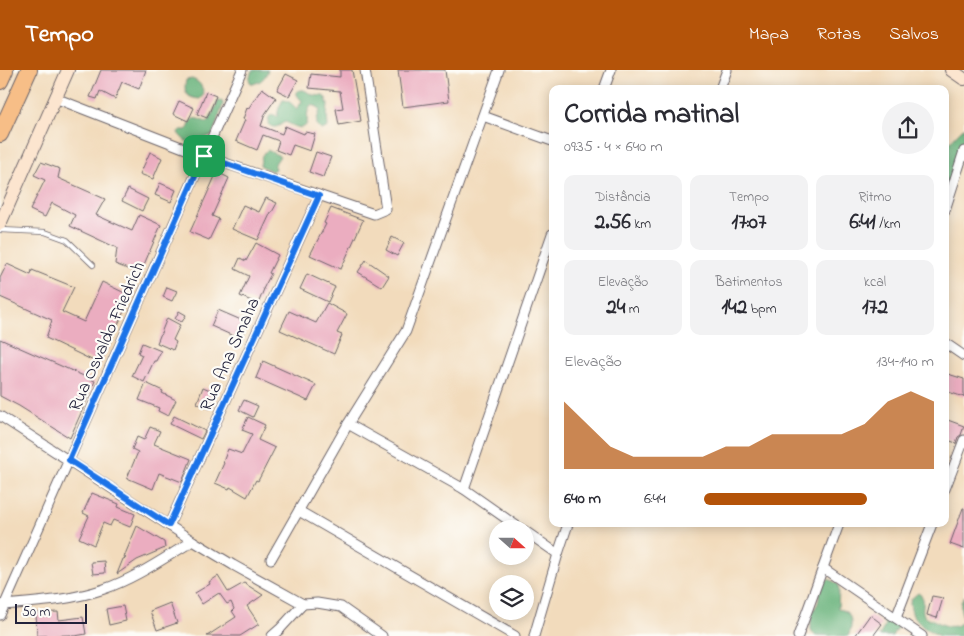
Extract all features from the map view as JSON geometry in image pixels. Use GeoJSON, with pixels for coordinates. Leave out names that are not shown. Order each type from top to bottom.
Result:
{"type":"FeatureCollection","features":[{"type":"Feature","properties":{"kind":"highway"},"geometry":{"type":"LineString","coordinates":[[0,81],[5,70]]}},
{"type":"Feature","properties":{"kind":"highway"},"geometry":{"type":"LineString","coordinates":[[0,134],[29,70]]}},
{"type":"Feature","properties":{"kind":"street"},"geometry":{"type":"LineString","coordinates":[[0,224],[68,70]]}},
{"type":"Feature","properties":{"kind":"street","name":"Rua Osvaldo Friedrich"},"geometry":{"type":"LineString","coordinates":[[0,615],[242,70]]}},
{"type":"Feature","properties":{"kind":"street"},"geometry":{"type":"LineString","coordinates":[[55,98],[204,156],[374,214],[386,208],[365,70]]}},
{"type":"Feature","properties":{"kind":"street"},"geometry":{"type":"LineString","coordinates":[[271,559],[348,424],[406,331],[498,70]]}},
{"type":"Feature","properties":{"kind":"street"},"geometry":{"type":"LineString","coordinates":[[605,85],[611,70]]}},
{"type":"Feature","properties":{"kind":"street"},"geometry":{"type":"LineString","coordinates":[[721,85],[727,70]]}},
{"type":"Feature","properties":{"kind":"street"},"geometry":{"type":"LineString","coordinates":[[951,70],[964,79]]}},
{"type":"Feature","properties":{"kind":"street"},"geometry":{"type":"LineString","coordinates":[[483,116],[549,140]]}},
{"type":"Feature","properties":{"kind":"street"},"geometry":{"type":"LineString","coordinates":[[949,198],[964,151]]}},
{"type":"Feature","properties":{"kind":"street","name":"Rua Ana Smaha"},"geometry":{"type":"LineString","coordinates":[[169,525],[319,196]]}},
{"type":"Feature","properties":{"kind":"street"},"geometry":{"type":"LineString","coordinates":[[464,489],[549,243]]}},
{"type":"Feature","properties":{"kind":"street"},"geometry":{"type":"LineString","coordinates":[[949,346],[964,356]]}},
{"type":"Feature","properties":{"kind":"street"},"geometry":{"type":"LineString","coordinates":[[0,416],[233,565],[303,604],[317,603],[340,607],[382,636]]}},
{"type":"Feature","properties":{"kind":"street"},"geometry":{"type":"LineString","coordinates":[[348,424],[464,489],[509,520]]}},
{"type":"Feature","properties":{"kind":"street"},"geometry":{"type":"LineString","coordinates":[[949,479],[964,440]]}},
{"type":"Feature","properties":{"kind":"street"},"geometry":{"type":"LineString","coordinates":[[298,511],[515,636]]}},
{"type":"Feature","properties":{"kind":"street"},"geometry":{"type":"LineString","coordinates":[[534,636],[567,527]]}},
{"type":"Feature","properties":{"kind":"street"},"geometry":{"type":"LineString","coordinates":[[798,636],[837,527]]}},
{"type":"Feature","properties":{"kind":"street"},"geometry":{"type":"LineString","coordinates":[[896,618],[931,527]]}},
{"type":"Feature","properties":{"kind":"street"},"geometry":{"type":"LineString","coordinates":[[534,537],[558,554]]}},
{"type":"Feature","properties":{"kind":"street"},"geometry":{"type":"LineString","coordinates":[[4,605],[61,599],[104,589],[139,574],[193,541]]}},
{"type":"Feature","properties":{"kind":"street"},"geometry":{"type":"LineString","coordinates":[[823,568],[922,636]]}},
{"type":"Feature","properties":{"kind":"street"},"geometry":{"type":"LineString","coordinates":[[272,636],[303,604]]}},
{"type":"Feature","properties":{"kind":"lane"},"geometry":{"type":"LineString","coordinates":[[0,230],[45,232],[68,240],[93,265]]}},
{"type":"Feature","properties":{"kind":"green space"},"geometry":{"type":"Polygon","coordinates":[[[252,70],[268,70],[262,79],[253,84],[249,79],[252,70]]]}},
{"type":"Feature","properties":{"kind":"green space"},"geometry":{"type":"Polygon","coordinates":[[[192,79],[199,83],[204,94],[200,99],[187,94],[185,88],[186,80],[192,79]]]}},
{"type":"Feature","properties":{"kind":"green space"},"geometry":{"type":"Polygon","coordinates":[[[300,90],[326,98],[328,105],[328,127],[322,130],[319,128],[317,121],[320,110],[312,105],[308,111],[307,123],[302,128],[285,122],[275,127],[270,126],[268,124],[269,117],[275,115],[277,117],[283,100],[289,102],[297,109],[302,101],[297,95],[297,91],[300,90]]]}},
{"type":"Feature","properties":{"kind":"green space"},"geometry":{"type":"Polygon","coordinates":[[[218,101],[222,101],[223,105],[212,136],[191,143],[183,139],[178,133],[180,130],[186,130],[193,119],[209,121],[218,101]]]}},
{"type":"Feature","properties":{"kind":"green space"},"geometry":{"type":"Polygon","coordinates":[[[964,127],[964,145],[949,193],[949,143],[964,127]]]}},
{"type":"Feature","properties":{"kind":"green space"},"geometry":{"type":"Polygon","coordinates":[[[267,150],[280,156],[274,165],[275,169],[272,171],[260,165],[262,155],[267,150]]]}},
{"type":"Feature","properties":{"kind":"green space"},"geometry":{"type":"Polygon","coordinates":[[[829,579],[838,584],[838,608],[845,611],[851,620],[848,636],[815,635],[811,630],[811,615],[818,603],[821,585],[829,579]]]}},
{"type":"Feature","properties":{"kind":"green space"},"geometry":{"type":"Polygon","coordinates":[[[918,593],[923,598],[923,612],[926,617],[950,626],[958,625],[964,619],[964,636],[939,636],[923,627],[913,616],[910,603],[911,599],[918,593]]]}},
{"type":"Feature","properties":{"kind":"green space"},"geometry":{"type":"Polygon","coordinates":[[[964,596],[964,619],[961,601],[964,596]]]}},
{"type":"Feature","properties":{"kind":"green space"},"geometry":{"type":"Polygon","coordinates":[[[886,617],[897,623],[898,626],[892,636],[879,636],[885,626],[883,619],[886,617]]]}},
{"type":"Feature","properties":{"kind":"building"},"geometry":{"type":"Polygon","coordinates":[[[101,70],[146,70],[139,89],[122,82],[115,99],[100,91],[97,99],[90,97],[101,70]]]}},
{"type":"Feature","properties":{"kind":"building"},"geometry":{"type":"Polygon","coordinates":[[[340,70],[352,70],[361,121],[339,125],[336,109],[343,108],[340,91],[309,88],[311,74],[340,77],[340,70]]]}},
{"type":"Feature","properties":{"kind":"building"},"geometry":{"type":"Polygon","coordinates":[[[398,70],[445,70],[449,101],[403,107],[398,70]]]}},
{"type":"Feature","properties":{"kind":"building"},"geometry":{"type":"Polygon","coordinates":[[[286,74],[298,80],[289,96],[277,90],[286,74]]]}},
{"type":"Feature","properties":{"kind":"building"},"geometry":{"type":"Polygon","coordinates":[[[262,88],[276,98],[265,114],[261,126],[282,134],[285,126],[304,134],[305,132],[315,134],[310,151],[293,145],[289,155],[276,150],[279,141],[263,135],[257,150],[236,141],[245,120],[243,119],[247,108],[262,88]]]}},
{"type":"Feature","properties":{"kind":"building"},"geometry":{"type":"Polygon","coordinates":[[[206,92],[216,96],[207,118],[197,114],[206,92]]]}},
{"type":"Feature","properties":{"kind":"building"},"geometry":{"type":"Polygon","coordinates":[[[179,101],[194,108],[188,121],[173,114],[179,101]]]}},
{"type":"Feature","properties":{"kind":"building"},"geometry":{"type":"Polygon","coordinates":[[[150,152],[162,158],[153,179],[140,174],[150,152]]]}},
{"type":"Feature","properties":{"kind":"building"},"geometry":{"type":"Polygon","coordinates":[[[316,152],[331,157],[323,177],[309,172],[316,152]]]}},
{"type":"Feature","properties":{"kind":"building"},"geometry":{"type":"Polygon","coordinates":[[[41,162],[60,169],[58,178],[105,199],[96,215],[132,231],[139,215],[161,225],[140,274],[115,264],[117,248],[70,226],[75,215],[52,203],[45,217],[30,210],[45,180],[34,175],[41,162]]]}},
{"type":"Feature","properties":{"kind":"building"},"geometry":{"type":"Polygon","coordinates":[[[217,172],[229,178],[212,216],[219,219],[209,240],[190,232],[217,172]]]}},
{"type":"Feature","properties":{"kind":"building"},"geometry":{"type":"Polygon","coordinates":[[[160,183],[176,190],[171,202],[155,195],[160,183]]]}},
{"type":"Feature","properties":{"kind":"building"},"geometry":{"type":"Polygon","coordinates":[[[128,189],[148,199],[142,211],[122,201],[128,189]]]}},
{"type":"Feature","properties":{"kind":"building"},"geometry":{"type":"Polygon","coordinates":[[[266,198],[277,203],[258,240],[232,229],[243,205],[259,212],[266,198]]]}},
{"type":"Feature","properties":{"kind":"building"},"geometry":{"type":"Polygon","coordinates":[[[331,208],[363,220],[341,269],[310,255],[326,224],[324,223],[331,208]]]}},
{"type":"Feature","properties":{"kind":"building"},"geometry":{"type":"Polygon","coordinates":[[[392,237],[404,243],[397,256],[386,250],[392,237]]]}},
{"type":"Feature","properties":{"kind":"building"},"geometry":{"type":"Polygon","coordinates":[[[256,243],[278,255],[269,273],[271,274],[258,304],[240,296],[249,276],[235,269],[240,258],[246,261],[256,243]]]}},
{"type":"Feature","properties":{"kind":"building"},"geometry":{"type":"Polygon","coordinates":[[[366,260],[389,276],[382,287],[358,272],[366,260]]]}},
{"type":"Feature","properties":{"kind":"building"},"geometry":{"type":"Polygon","coordinates":[[[7,264],[31,275],[32,270],[74,287],[62,312],[84,322],[102,282],[131,296],[100,364],[46,338],[52,320],[0,297],[0,278],[7,264]]]}},
{"type":"Feature","properties":{"kind":"building"},"geometry":{"type":"Polygon","coordinates":[[[307,274],[335,287],[328,302],[300,289],[307,274]]]}},
{"type":"Feature","properties":{"kind":"building"},"geometry":{"type":"Polygon","coordinates":[[[167,287],[177,291],[172,301],[163,297],[167,287]]]}},
{"type":"Feature","properties":{"kind":"building"},"geometry":{"type":"Polygon","coordinates":[[[327,303],[347,314],[337,333],[342,335],[334,354],[280,330],[289,311],[316,323],[327,303]]]}},
{"type":"Feature","properties":{"kind":"building"},"geometry":{"type":"Polygon","coordinates":[[[218,310],[248,323],[240,339],[211,326],[218,310]]]}},
{"type":"Feature","properties":{"kind":"building"},"geometry":{"type":"Polygon","coordinates":[[[179,311],[186,315],[182,322],[175,319],[179,311]]]}},
{"type":"Feature","properties":{"kind":"building"},"geometry":{"type":"Polygon","coordinates":[[[167,318],[180,325],[173,340],[176,342],[173,350],[157,343],[167,318]]]}},
{"type":"Feature","properties":{"kind":"building"},"geometry":{"type":"Polygon","coordinates":[[[0,339],[95,381],[70,438],[0,396],[0,339]]]}},
{"type":"Feature","properties":{"kind":"building"},"geometry":{"type":"Polygon","coordinates":[[[142,343],[161,351],[144,382],[132,376],[142,355],[138,353],[142,343]]]}},
{"type":"Feature","properties":{"kind":"building"},"geometry":{"type":"Polygon","coordinates":[[[263,361],[316,385],[308,401],[256,378],[263,361]]]}},
{"type":"Feature","properties":{"kind":"building"},"geometry":{"type":"Polygon","coordinates":[[[949,374],[964,379],[964,397],[949,392],[949,374]]]}},
{"type":"Feature","properties":{"kind":"building"},"geometry":{"type":"Polygon","coordinates":[[[146,383],[176,400],[168,416],[158,411],[159,408],[139,400],[146,383]]]}},
{"type":"Feature","properties":{"kind":"building"},"geometry":{"type":"Polygon","coordinates":[[[203,387],[217,393],[210,409],[197,403],[203,387]]]}},
{"type":"Feature","properties":{"kind":"building"},"geometry":{"type":"Polygon","coordinates":[[[244,400],[258,406],[253,417],[239,410],[244,400]]]}},
{"type":"Feature","properties":{"kind":"building"},"geometry":{"type":"Polygon","coordinates":[[[174,416],[205,431],[201,439],[170,424],[174,416]]]}},
{"type":"Feature","properties":{"kind":"building"},"geometry":{"type":"Polygon","coordinates":[[[248,417],[265,425],[258,440],[275,448],[258,481],[256,480],[247,497],[230,487],[229,489],[215,483],[228,449],[242,454],[252,434],[242,430],[248,417]]]}},
{"type":"Feature","properties":{"kind":"building"},"geometry":{"type":"Polygon","coordinates":[[[949,420],[964,426],[956,443],[949,440],[949,420]]]}},
{"type":"Feature","properties":{"kind":"building"},"geometry":{"type":"Polygon","coordinates":[[[150,427],[160,431],[154,444],[191,459],[182,482],[159,473],[153,489],[127,478],[138,452],[132,449],[137,437],[144,440],[150,427]]]}},
{"type":"Feature","properties":{"kind":"building"},"geometry":{"type":"Polygon","coordinates":[[[92,493],[119,504],[118,507],[135,514],[130,527],[113,520],[110,526],[103,523],[94,545],[79,538],[89,516],[83,513],[92,493]]]}},
{"type":"Feature","properties":{"kind":"building"},"geometry":{"type":"Polygon","coordinates":[[[964,508],[964,549],[950,544],[964,508]]]}},
{"type":"Feature","properties":{"kind":"building"},"geometry":{"type":"Polygon","coordinates":[[[137,526],[164,542],[165,548],[137,560],[117,574],[123,559],[126,558],[124,557],[137,526]]]}},
{"type":"Feature","properties":{"kind":"building"},"geometry":{"type":"Polygon","coordinates":[[[104,561],[105,573],[93,574],[91,562],[104,561]]]}},
{"type":"Feature","properties":{"kind":"building"},"geometry":{"type":"Polygon","coordinates":[[[218,576],[228,592],[244,583],[263,595],[247,606],[259,624],[240,636],[207,636],[236,617],[232,611],[234,609],[231,602],[227,604],[219,593],[202,604],[195,593],[210,584],[209,582],[218,576]]]}},
{"type":"Feature","properties":{"kind":"building"},"geometry":{"type":"Polygon","coordinates":[[[932,596],[943,598],[937,618],[927,615],[932,596]]]}},
{"type":"Feature","properties":{"kind":"building"},"geometry":{"type":"Polygon","coordinates":[[[170,603],[177,623],[157,630],[150,611],[170,603]]]}},
{"type":"Feature","properties":{"kind":"building"},"geometry":{"type":"Polygon","coordinates":[[[123,606],[126,621],[109,625],[106,609],[123,606]]]}},
{"type":"Feature","properties":{"kind":"building"},"geometry":{"type":"Polygon","coordinates":[[[58,612],[59,620],[83,617],[86,634],[75,636],[37,636],[36,613],[58,612]]]}},
{"type":"Feature","properties":{"kind":"building"},"geometry":{"type":"Polygon","coordinates":[[[870,615],[882,624],[873,636],[855,636],[870,615]]]}},
{"type":"Feature","properties":{"kind":"route"},"geometry":{"type":"LineString","coordinates":[[204,156],[319,196],[169,525],[69,460],[204,156]]}}]}
